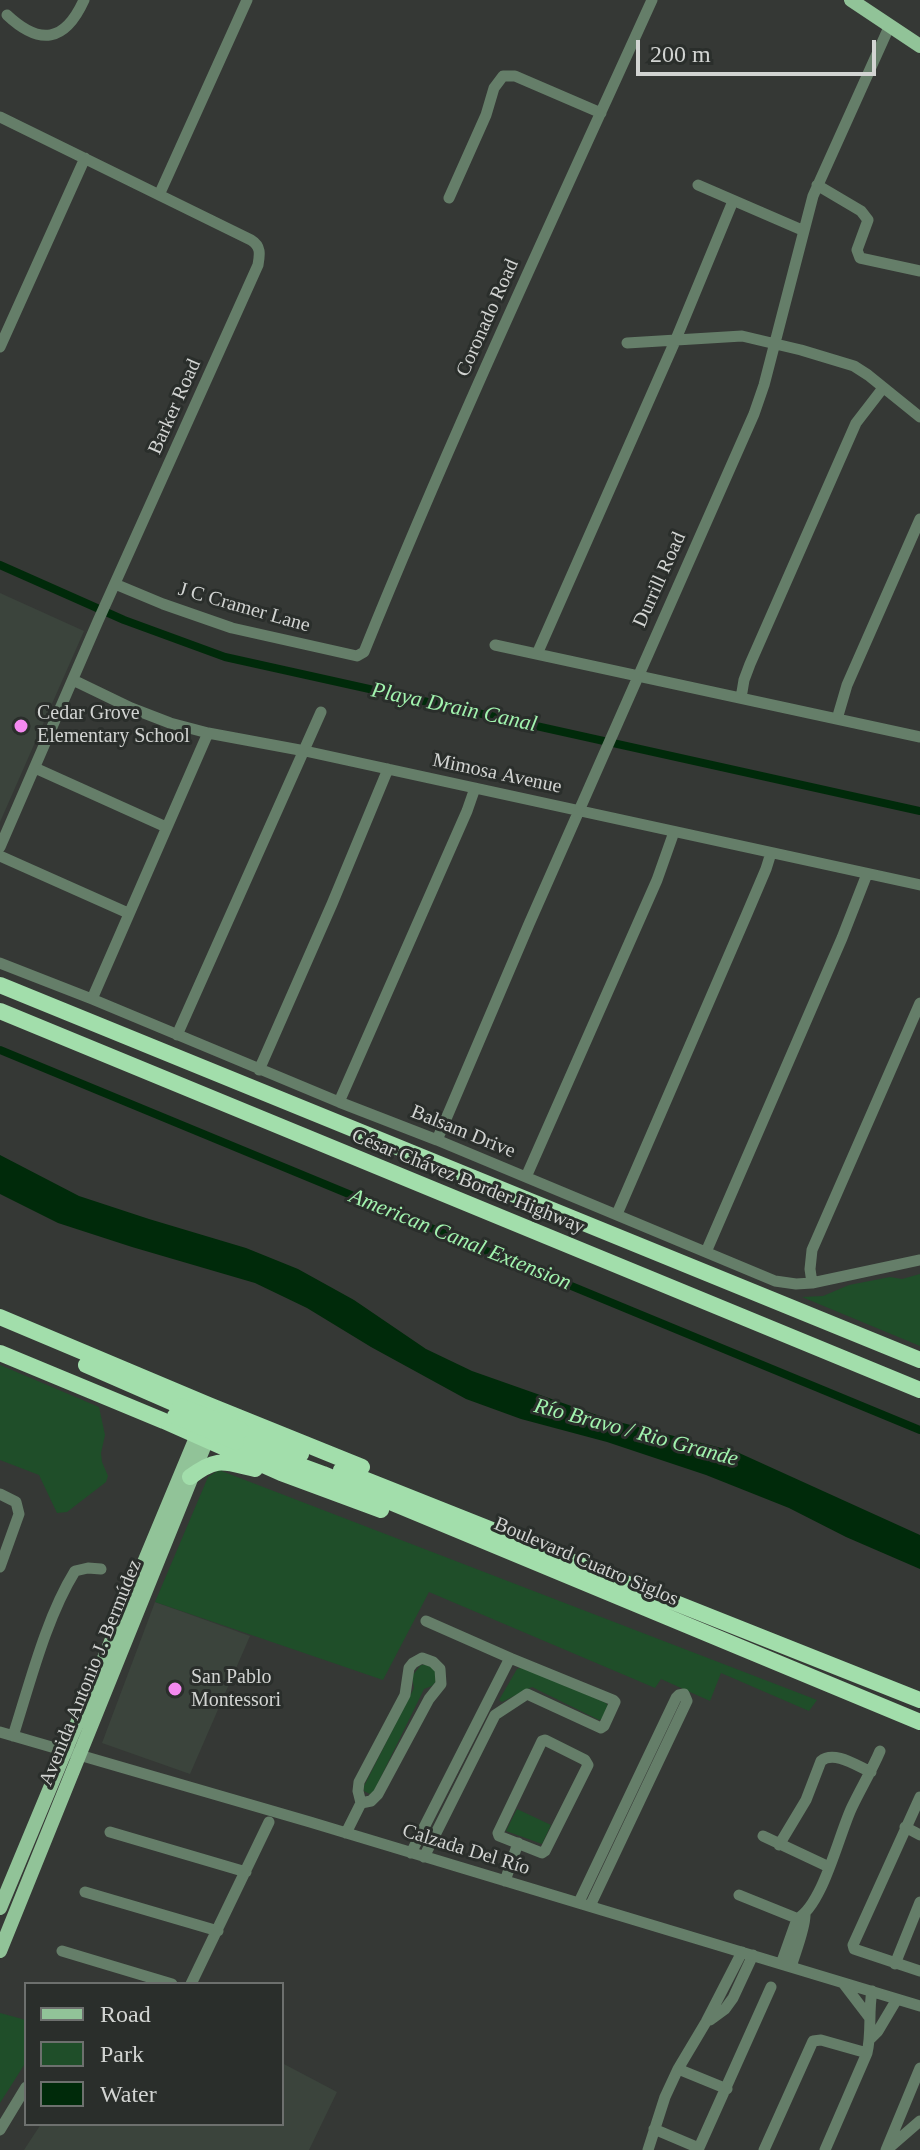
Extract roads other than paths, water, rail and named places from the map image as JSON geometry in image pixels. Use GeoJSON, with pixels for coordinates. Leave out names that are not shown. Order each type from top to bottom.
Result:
{"type":"FeatureCollection","features":[{"type":"Feature","properties":{"kind":"highway","name":"César Chávez Border Highway"},"geometry":{"type":"LineString","coordinates":[[0,985],[920,1360]]}},
{"type":"Feature","properties":{"kind":"highway","name":"César Chávez Border Highway"},"geometry":{"type":"LineString","coordinates":[[0,1011],[920,1390]]}},
{"type":"Feature","properties":{"kind":"highway"},"geometry":{"type":"LineString","coordinates":[[0,1317],[176,1410],[202,1437],[241,1436]]}},
{"type":"Feature","properties":{"kind":"highway"},"geometry":{"type":"LineString","coordinates":[[0,1327],[176,1410],[214,1407],[281,1473]]}},
{"type":"Feature","properties":{"kind":"highway"},"geometry":{"type":"LineString","coordinates":[[2,1347],[634,1579],[665,1597]]}},
{"type":"Feature","properties":{"kind":"highway","name":"Boulevard Cuatro Siglos"},"geometry":{"type":"LineString","coordinates":[[241,1436],[425,1510],[665,1597],[920,1700]]}},
{"type":"Feature","properties":{"kind":"highway"},"geometry":{"type":"LineString","coordinates":[[190,1477],[218,1461],[281,1473],[492,1553],[538,1564]]}},
{"type":"Feature","properties":{"kind":"highway","name":"Boulevard Cuatro Siglos"},"geometry":{"type":"LineString","coordinates":[[425,1510],[538,1564],[920,1722]]}},
{"type":"Feature","properties":{"kind":"main road"},"geometry":{"type":"LineString","coordinates":[[851,0],[920,46]]}},
{"type":"Feature","properties":{"kind":"main road","name":"Avenida Antonio J. Bermúdez"},"geometry":{"type":"LineString","coordinates":[[0,1951],[73,1753],[214,1407]]}},
{"type":"Feature","properties":{"kind":"main road","name":"Avenida Antonio J. Bermúdez"},"geometry":{"type":"LineString","coordinates":[[0,1908],[73,1753],[190,1477],[202,1437]]}},
{"type":"Feature","properties":{"kind":"street"},"geometry":{"type":"LineString","coordinates":[[7,15],[30,33],[56,33],[72,22],[84,0]]}},
{"type":"Feature","properties":{"kind":"street"},"geometry":{"type":"LineString","coordinates":[[159,195],[247,0]]}},
{"type":"Feature","properties":{"kind":"street","name":"Coronado Road"},"geometry":{"type":"LineString","coordinates":[[364,652],[414,530],[652,0]]}},
{"type":"Feature","properties":{"kind":"street","name":"Durrill Road"},"geometry":{"type":"LineString","coordinates":[[437,1140],[612,733],[754,414],[802,230],[817,185],[890,25]]}},
{"type":"Feature","properties":{"kind":"street"},"geometry":{"type":"LineString","coordinates":[[449,198],[486,115],[494,88],[503,76],[515,76],[601,113]]}},
{"type":"Feature","properties":{"kind":"street","name":"Barker Road"},"geometry":{"type":"LineString","coordinates":[[0,117],[251,240],[259,248],[260,255],[0,847]]}},
{"type":"Feature","properties":{"kind":"street"},"geometry":{"type":"LineString","coordinates":[[0,347],[85,158]]}},
{"type":"Feature","properties":{"kind":"street"},"geometry":{"type":"LineString","coordinates":[[698,185],[802,230]]}},
{"type":"Feature","properties":{"kind":"street"},"geometry":{"type":"LineString","coordinates":[[817,185],[861,211],[868,220],[857,250],[859,256],[920,271]]}},
{"type":"Feature","properties":{"kind":"street"},"geometry":{"type":"LineString","coordinates":[[537,654],[676,339],[733,201]]}},
{"type":"Feature","properties":{"kind":"street"},"geometry":{"type":"LineString","coordinates":[[627,343],[742,336],[775,343],[854,366],[920,417]]}},
{"type":"Feature","properties":{"kind":"street"},"geometry":{"type":"LineString","coordinates":[[741,698],[750,664],[856,423],[883,388]]}},
{"type":"Feature","properties":{"kind":"street"},"geometry":{"type":"LineString","coordinates":[[837,719],[847,685],[920,519]]}},
{"type":"Feature","properties":{"kind":"street","name":"J C Cramer Lane"},"geometry":{"type":"LineString","coordinates":[[115,584],[232,628],[357,656],[364,652]]}},
{"type":"Feature","properties":{"kind":"street"},"geometry":{"type":"LineString","coordinates":[[495,645],[920,737]]}},
{"type":"Feature","properties":{"kind":"street","name":"Mimosa Avenue"},"geometry":{"type":"LineString","coordinates":[[73,680],[149,716],[208,733],[305,751],[920,885]]}},
{"type":"Feature","properties":{"kind":"street"},"geometry":{"type":"LineString","coordinates":[[177,1035],[321,712]]}},
{"type":"Feature","properties":{"kind":"street"},"geometry":{"type":"LineString","coordinates":[[92,999],[208,733]]}},
{"type":"Feature","properties":{"kind":"street"},"geometry":{"type":"LineString","coordinates":[[35,768],[166,827]]}},
{"type":"Feature","properties":{"kind":"street"},"geometry":{"type":"LineString","coordinates":[[259,1070],[388,769]]}},
{"type":"Feature","properties":{"kind":"street"},"geometry":{"type":"LineString","coordinates":[[339,1102],[475,788]]}},
{"type":"Feature","properties":{"kind":"street"},"geometry":{"type":"LineString","coordinates":[[526,1177],[657,880],[674,832]]}},
{"type":"Feature","properties":{"kind":"street"},"geometry":{"type":"LineString","coordinates":[[617,1214],[771,853]]}},
{"type":"Feature","properties":{"kind":"street"},"geometry":{"type":"LineString","coordinates":[[0,856],[128,913]]}},
{"type":"Feature","properties":{"kind":"street"},"geometry":{"type":"LineString","coordinates":[[706,1252],[867,874]]}},
{"type":"Feature","properties":{"kind":"street","name":"Balsam Drive"},"geometry":{"type":"LineString","coordinates":[[0,963],[775,1281],[812,1283],[920,1260]]}},
{"type":"Feature","properties":{"kind":"street"},"geometry":{"type":"LineString","coordinates":[[812,1283],[812,1250],[920,1003]]}},
{"type":"Feature","properties":{"kind":"street"},"geometry":{"type":"LineString","coordinates":[[0,1494],[16,1502],[19,1514],[0,1567]]}},
{"type":"Feature","properties":{"kind":"street"},"geometry":{"type":"LineString","coordinates":[[13,1736],[50,1624],[69,1582],[75,1571],[101,1569]]}},
{"type":"Feature","properties":{"kind":"street"},"geometry":{"type":"LineString","coordinates":[[426,1621],[615,1703],[601,1728],[527,1694],[490,1712]]}},
{"type":"Feature","properties":{"kind":"street"},"geometry":{"type":"LineString","coordinates":[[346,1833],[361,1803],[359,1782],[406,1691],[409,1668],[422,1658],[433,1662],[440,1669],[441,1684],[429,1699],[378,1794],[371,1801],[361,1803]]}},
{"type":"Feature","properties":{"kind":"street"},"geometry":{"type":"LineString","coordinates":[[418,1855],[490,1712],[510,1658]]}},
{"type":"Feature","properties":{"kind":"street","name":"Calzada Del Río"},"geometry":{"type":"LineString","coordinates":[[0,1732],[920,2006]]}},
{"type":"Feature","properties":{"kind":"street"},"geometry":{"type":"LineString","coordinates":[[545,1740],[586,1761],[588,1766],[544,1852],[518,1843],[498,1833],[541,1742],[545,1740]]}},
{"type":"Feature","properties":{"kind":"street"},"geometry":{"type":"LineString","coordinates":[[584,1904],[657,1751]]}},
{"type":"Feature","properties":{"kind":"street"},"geometry":{"type":"LineString","coordinates":[[786,1966],[802,1918],[829,1867],[851,1809],[880,1751]]}},
{"type":"Feature","properties":{"kind":"street"},"geometry":{"type":"LineString","coordinates":[[779,1845],[806,1800],[824,1758],[833,1756],[871,1772]]}},
{"type":"Feature","properties":{"kind":"street"},"geometry":{"type":"LineString","coordinates":[[920,1797],[853,1942],[854,1949],[920,1971]]}},
{"type":"Feature","properties":{"kind":"street"},"geometry":{"type":"LineString","coordinates":[[192,1982],[269,1822]]}},
{"type":"Feature","properties":{"kind":"street"},"geometry":{"type":"LineString","coordinates":[[905,1827],[920,1835]]}},
{"type":"Feature","properties":{"kind":"street"},"geometry":{"type":"LineString","coordinates":[[110,1832],[246,1872]]}},
{"type":"Feature","properties":{"kind":"street"},"geometry":{"type":"LineString","coordinates":[[763,1836],[829,1867]]}},
{"type":"Feature","properties":{"kind":"street"},"geometry":{"type":"LineString","coordinates":[[505,1881],[518,1843]]}},
{"type":"Feature","properties":{"kind":"street"},"geometry":{"type":"LineString","coordinates":[[85,1892],[218,1931]]}},
{"type":"Feature","properties":{"kind":"street"},"geometry":{"type":"LineString","coordinates":[[739,1895],[802,1918]]}},
{"type":"Feature","properties":{"kind":"street"},"geometry":{"type":"LineString","coordinates":[[895,1964],[920,1902]]}},
{"type":"Feature","properties":{"kind":"street"},"geometry":{"type":"LineString","coordinates":[[62,1951],[165,1982]]}},
{"type":"Feature","properties":{"kind":"street"},"geometry":{"type":"LineString","coordinates":[[648,2150],[678,2069],[706,2022],[725,2009],[733,1998],[747,1953]]}},
{"type":"Feature","properties":{"kind":"street"},"geometry":{"type":"LineString","coordinates":[[843,1983],[869,2017]]}},
{"type":"Feature","properties":{"kind":"street"},"geometry":{"type":"LineString","coordinates":[[654,2129],[698,2149],[771,1987]]}},
{"type":"Feature","properties":{"kind":"street"},"geometry":{"type":"LineString","coordinates":[[825,2150],[867,2053],[871,2038],[869,2017],[872,1991]]}},
{"type":"Feature","properties":{"kind":"street"},"geometry":{"type":"LineString","coordinates":[[871,2038],[897,1999]]}},
{"type":"Feature","properties":{"kind":"street"},"geometry":{"type":"LineString","coordinates":[[764,2150],[813,2041],[818,2039],[867,2053]]}},
{"type":"Feature","properties":{"kind":"street"},"geometry":{"type":"LineString","coordinates":[[886,2150],[920,2068]]}},
{"type":"Feature","properties":{"kind":"street"},"geometry":{"type":"LineString","coordinates":[[678,2069],[727,2089]]}},
{"type":"Feature","properties":{"kind":"street"},"geometry":{"type":"LineString","coordinates":[[0,2130],[24,2090]]}},
{"type":"Feature","properties":{"kind":"street"},"geometry":{"type":"LineString","coordinates":[[886,2150],[920,2121]]}},
{"type":"Feature","properties":{"kind":"water","name":"Río Bravo / Rio Grande"},"geometry":{"type":"Polygon","coordinates":[[[0,1155],[79,1196],[246,1248],[298,1269],[354,1300],[426,1349],[472,1371],[611,1420],[737,1452],[920,1535],[920,1569],[789,1508],[706,1475],[607,1442],[521,1419],[466,1399],[307,1308],[255,1283],[58,1223],[0,1194],[0,1155]]]}},
{"type":"Feature","properties":{"kind":"waterway","name":"Playa Drain Canal"},"geometry":{"type":"LineString","coordinates":[[0,565],[124,620],[225,657],[920,811]]}},
{"type":"Feature","properties":{"kind":"waterway","name":"American Canal Extension"},"geometry":{"type":"LineString","coordinates":[[0,1050],[920,1430]]}},
{"type":"Feature","properties":{"kind":"place","name":"Cedar Grove Elementary School"},"geometry":{"type":"Point","coordinates":[21,726]}},
{"type":"Feature","properties":{"kind":"place","name":"San Pablo Montessori"},"geometry":{"type":"Point","coordinates":[175,1689]}}]}
